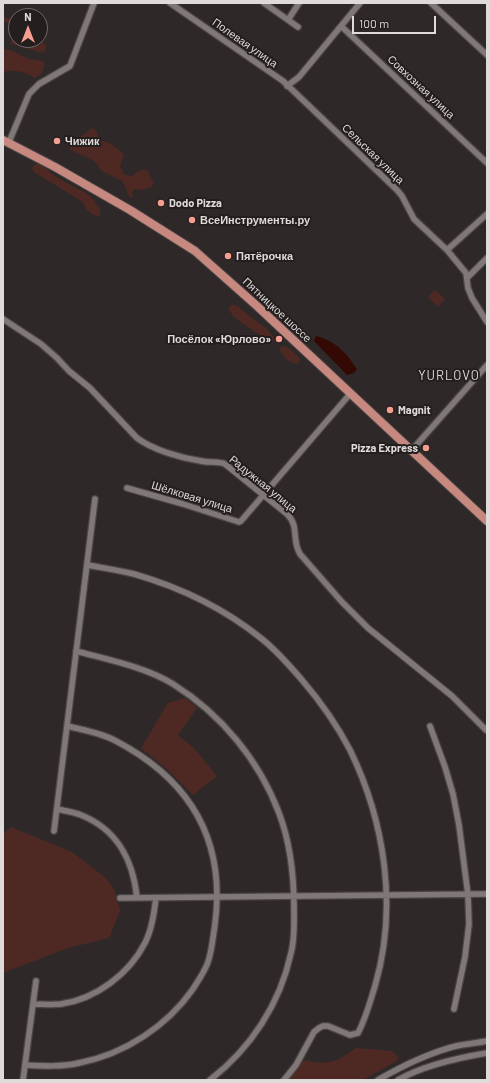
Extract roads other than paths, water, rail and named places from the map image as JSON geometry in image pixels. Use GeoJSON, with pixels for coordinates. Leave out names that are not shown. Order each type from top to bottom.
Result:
{"type":"FeatureCollection","features":[{"type":"Feature","properties":{"kind":"main road","name":"Пятницкое шоссе"},"geometry":{"type":"LineString","coordinates":[[6,141],[130,210],[195,251],[257,306],[487,521]]}},
{"type":"Feature","properties":{"kind":"street"},"geometry":{"type":"LineString","coordinates":[[6,141],[29,94],[34,88],[70,66],[94,3]]}},
{"type":"Feature","properties":{"kind":"street","name":"Полевая улица"},"geometry":{"type":"LineString","coordinates":[[170,3],[283,81],[287,86]]}},
{"type":"Feature","properties":{"kind":"street"},"geometry":{"type":"LineString","coordinates":[[264,3],[298,27]]}},
{"type":"Feature","properties":{"kind":"street"},"geometry":{"type":"LineString","coordinates":[[288,20],[299,3]]}},
{"type":"Feature","properties":{"kind":"street"},"geometry":{"type":"LineString","coordinates":[[287,86],[299,77],[360,3]]}},
{"type":"Feature","properties":{"kind":"street"},"geometry":{"type":"LineString","coordinates":[[431,3],[487,55]]}},
{"type":"Feature","properties":{"kind":"street","name":"Совхозная улица"},"geometry":{"type":"LineString","coordinates":[[341,26],[487,163]]}},
{"type":"Feature","properties":{"kind":"street","name":"Сельская улица"},"geometry":{"type":"LineString","coordinates":[[287,86],[397,190],[402,196],[414,219],[447,250],[466,273],[470,293],[487,322]]}},
{"type":"Feature","properties":{"kind":"street"},"geometry":{"type":"LineString","coordinates":[[447,250],[487,214]]}},
{"type":"Feature","properties":{"kind":"street"},"geometry":{"type":"LineString","coordinates":[[467,278],[487,258]]}},
{"type":"Feature","properties":{"kind":"street","name":"Радужная улица"},"geometry":{"type":"LineString","coordinates":[[3,319],[41,344],[57,358],[69,371],[90,388],[137,438],[145,444],[185,458],[202,462],[219,462],[225,464],[292,518],[295,524],[296,547],[300,554],[342,602],[368,628],[452,696],[486,730]]}},
{"type":"Feature","properties":{"kind":"street"},"geometry":{"type":"LineString","coordinates":[[411,451],[487,365]]}},
{"type":"Feature","properties":{"kind":"street"},"geometry":{"type":"LineString","coordinates":[[264,496],[350,394]]}},
{"type":"Feature","properties":{"kind":"street","name":"Шёлковая улица"},"geometry":{"type":"LineString","coordinates":[[127,488],[239,522],[244,520],[264,496]]}},
{"type":"Feature","properties":{"kind":"street"},"geometry":{"type":"LineString","coordinates":[[54,831],[96,499]]}},
{"type":"Feature","properties":{"kind":"street"},"geometry":{"type":"LineString","coordinates":[[87,565],[133,574],[165,585],[202,601],[232,618],[262,639],[290,666],[315,696],[339,730],[350,750],[364,783],[376,818],[383,854],[386,895],[384,944],[379,971],[364,1021],[358,1033],[350,1035],[328,1026],[322,1026],[314,1032],[296,1065],[284,1080]]}},
{"type":"Feature","properties":{"kind":"street"},"geometry":{"type":"LineString","coordinates":[[76,651],[144,670],[173,684],[206,708],[232,734],[250,756],[267,786],[279,813],[287,840],[292,868],[294,896],[292,952],[285,977],[260,1029],[239,1054],[210,1080]]}},
{"type":"Feature","properties":{"kind":"street"},"geometry":{"type":"LineString","coordinates":[[25,1065],[48,1066],[79,1063],[108,1055],[140,1039],[166,1019],[184,1002],[208,963],[213,940],[218,897],[216,871],[211,847],[194,808],[177,786],[158,768],[115,740],[67,726]]}},
{"type":"Feature","properties":{"kind":"street"},"geometry":{"type":"LineString","coordinates":[[430,726],[453,794],[461,839],[468,895],[469,924],[465,957],[454,1009]]}},
{"type":"Feature","properties":{"kind":"street"},"geometry":{"type":"LineString","coordinates":[[57,809],[80,815],[99,825],[113,837],[123,851],[131,868],[137,898]]}},
{"type":"Feature","properties":{"kind":"street"},"geometry":{"type":"LineString","coordinates":[[120,898],[487,894]]}},
{"type":"Feature","properties":{"kind":"street"},"geometry":{"type":"LineString","coordinates":[[33,1004],[60,1004],[78,1000],[99,991],[117,978],[133,961],[145,942],[152,925],[156,898]]}},
{"type":"Feature","properties":{"kind":"street"},"geometry":{"type":"LineString","coordinates":[[23,1080],[36,981]]}},
{"type":"Feature","properties":{"kind":"street"},"geometry":{"type":"LineString","coordinates":[[378,1080],[401,1067],[456,1046],[487,1041]]}},
{"type":"Feature","properties":{"kind":"street"},"geometry":{"type":"LineString","coordinates":[[398,1080],[414,1071],[472,1055],[487,1053]]}},
{"type":"Feature","properties":{"kind":"place","name":"Чижик"},"geometry":{"type":"Point","coordinates":[57,141]}},
{"type":"Feature","properties":{"kind":"place","name":"Dodo Pizza"},"geometry":{"type":"Point","coordinates":[161,203]}},
{"type":"Feature","properties":{"kind":"place","name":"ВсеИнструменты.ру"},"geometry":{"type":"Point","coordinates":[192,220]}},
{"type":"Feature","properties":{"kind":"place","name":"Пятёрочка"},"geometry":{"type":"Point","coordinates":[228,256]}},
{"type":"Feature","properties":{"kind":"place","name":"Посёлок «Юрлово»"},"geometry":{"type":"Point","coordinates":[279,339]}},
{"type":"Feature","properties":{"kind":"place","name":"Magnit"},"geometry":{"type":"Point","coordinates":[390,410]}},
{"type":"Feature","properties":{"kind":"place","name":"Pizza Express"},"geometry":{"type":"Point","coordinates":[426,448]}},
{"type":"Feature","properties":{"kind":"district","name":"YURLOVO"},"geometry":{"type":"Point","coordinates":[449,376]}}]}
